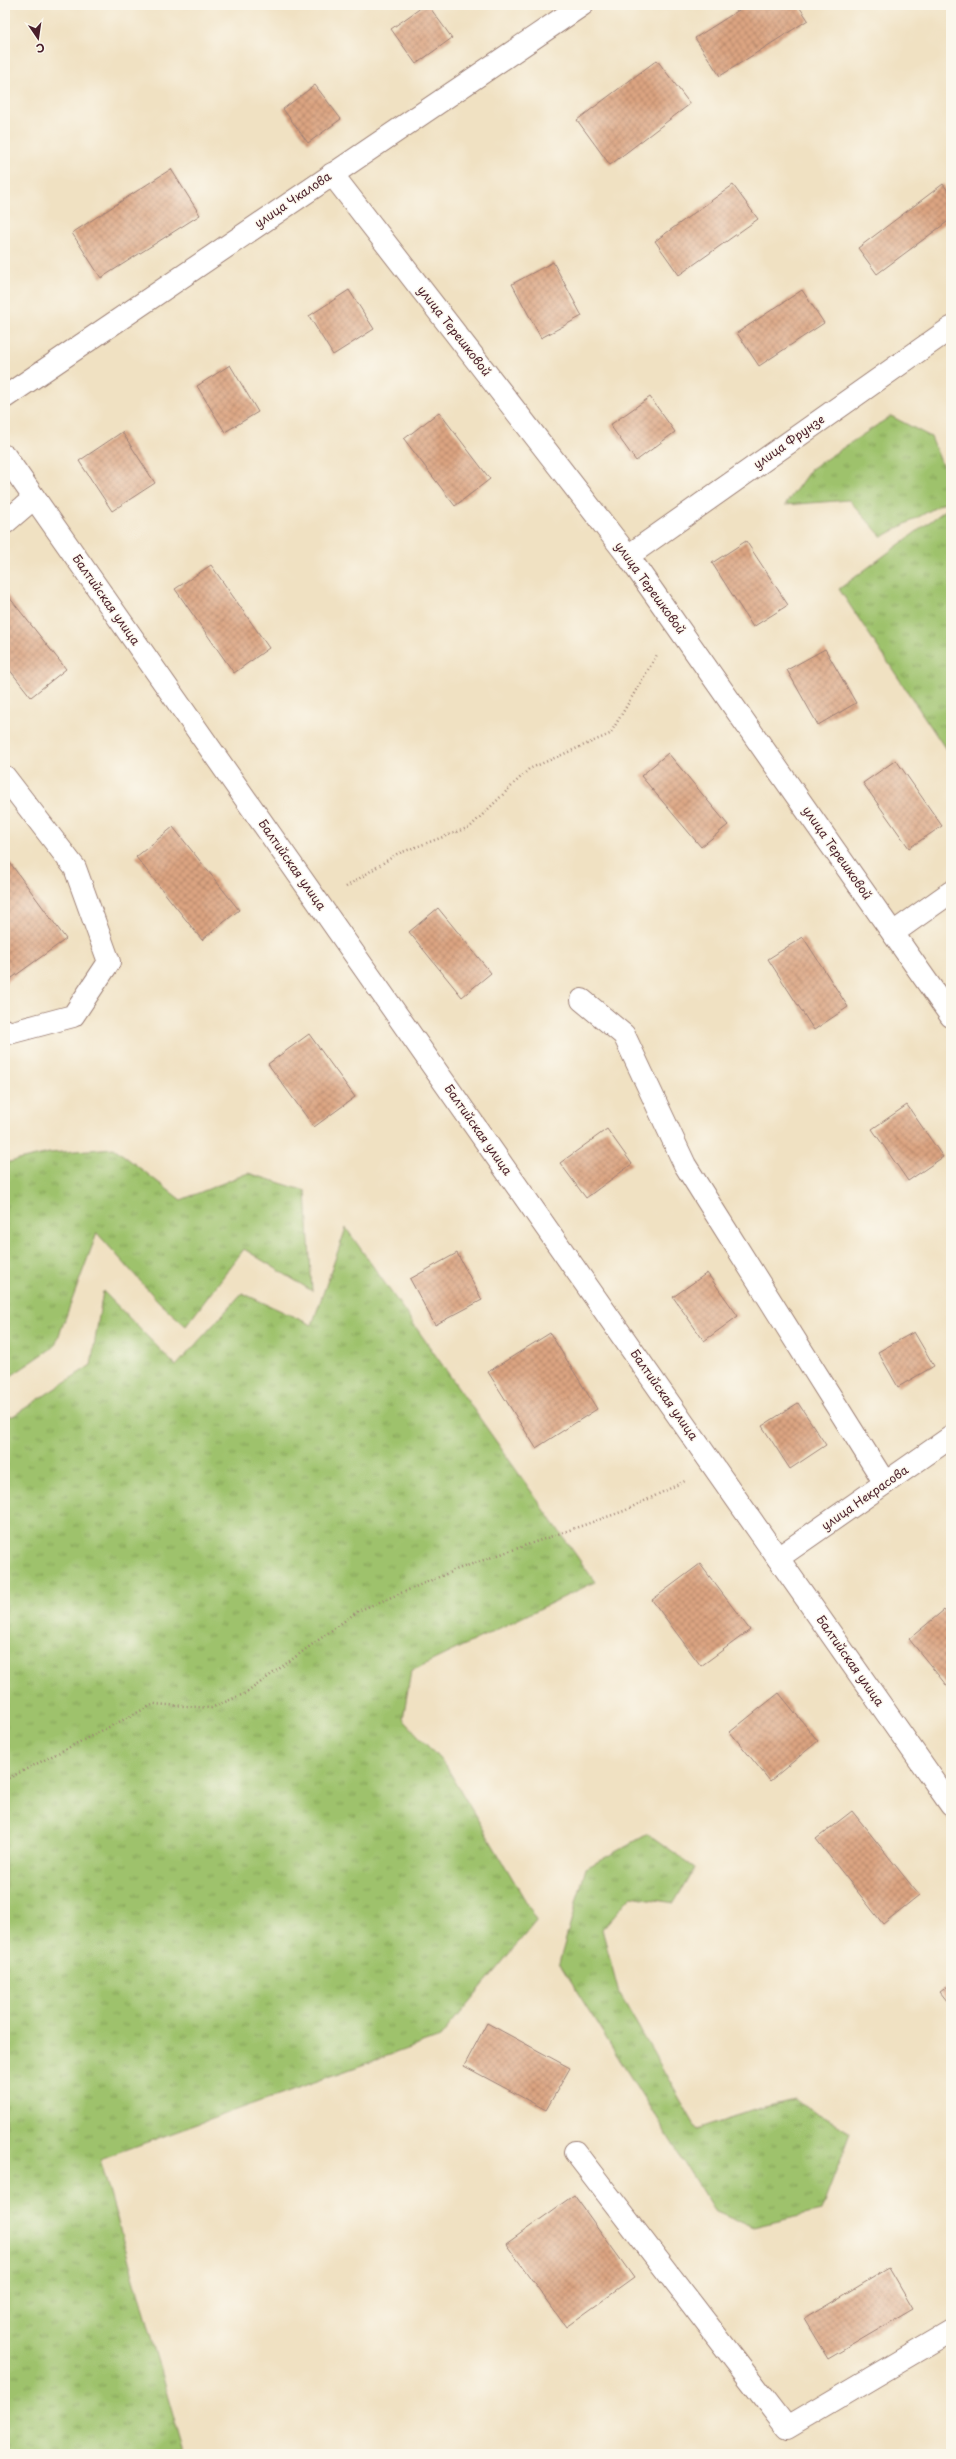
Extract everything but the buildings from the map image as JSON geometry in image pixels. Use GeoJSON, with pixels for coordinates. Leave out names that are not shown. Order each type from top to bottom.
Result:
{"type":"FeatureCollection","features":[{"type":"Feature","properties":{"kind":"street","name":"улица Чкалова"},"geometry":{"type":"LineString","coordinates":[[5,397],[582,5]]}},
{"type":"Feature","properties":{"kind":"street","name":"улица Терешковой"},"geometry":{"type":"LineString","coordinates":[[332,174],[628,556],[951,1016]]}},
{"type":"Feature","properties":{"kind":"street","name":"улица Фрунзе"},"geometry":{"type":"LineString","coordinates":[[628,556],[951,328]]}},
{"type":"Feature","properties":{"kind":"street","name":"Балтийская улица"},"geometry":{"type":"LineString","coordinates":[[5,456],[951,1805]]}},
{"type":"Feature","properties":{"kind":"street"},"geometry":{"type":"LineString","coordinates":[[5,523],[34,498]]}},
{"type":"Feature","properties":{"kind":"street"},"geometry":{"type":"LineString","coordinates":[[5,777],[75,868],[109,962],[73,1016],[9,1033],[5,1030]]}},
{"type":"Feature","properties":{"kind":"street"},"geometry":{"type":"LineString","coordinates":[[893,933],[951,892]]}},
{"type":"Feature","properties":{"kind":"street"},"geometry":{"type":"LineString","coordinates":[[582,1000],[624,1035],[685,1165],[885,1483]]}},
{"type":"Feature","properties":{"kind":"street","name":"улица Некрасова"},"geometry":{"type":"LineString","coordinates":[[778,1558],[951,1437]]}},
{"type":"Feature","properties":{"kind":"street"},"geometry":{"type":"LineString","coordinates":[[575,2152],[787,2428],[951,2331]]}},
{"type":"Feature","properties":{"kind":"path"},"geometry":{"type":"LineString","coordinates":[[319,904],[397,854],[470,827],[529,769],[610,734],[676,624]]}},
{"type":"Feature","properties":{"kind":"path"},"geometry":{"type":"LineString","coordinates":[[5,1780],[154,1704],[211,1708],[246,1693],[358,1611],[458,1569],[624,1512],[714,1467]]}},
{"type":"Feature","properties":{"kind":"green space"},"geometry":{"type":"Polygon","coordinates":[[[891,416],[931,437],[951,487],[951,499],[882,537],[849,500],[785,505],[811,469],[891,416]]]}},
{"type":"Feature","properties":{"kind":"green space"},"geometry":{"type":"Polygon","coordinates":[[[951,506],[951,757],[839,589],[951,506]]]}},
{"type":"Feature","properties":{"kind":"green space"},"geometry":{"type":"Polygon","coordinates":[[[114,1148],[181,1200],[248,1173],[306,1191],[312,1291],[244,1249],[186,1326],[159,1302],[97,1233],[55,1346],[5,1380],[5,1163],[49,1153],[114,1148]]]}},
{"type":"Feature","properties":{"kind":"green space"},"geometry":{"type":"Polygon","coordinates":[[[346,1228],[595,1582],[411,1671],[403,1719],[446,1766],[537,1920],[440,2037],[100,2159],[184,2454],[5,2454],[5,1416],[13,1416],[91,1365],[103,1291],[176,1366],[242,1293],[312,1325],[346,1228]]]}},
{"type":"Feature","properties":{"kind":"green space"},"geometry":{"type":"Polygon","coordinates":[[[648,1834],[695,1867],[674,1903],[631,1896],[602,1929],[619,1993],[697,2129],[760,2108],[794,2100],[851,2132],[821,2211],[753,2227],[714,2210],[559,1963],[586,1868],[648,1834]]]}}]}
